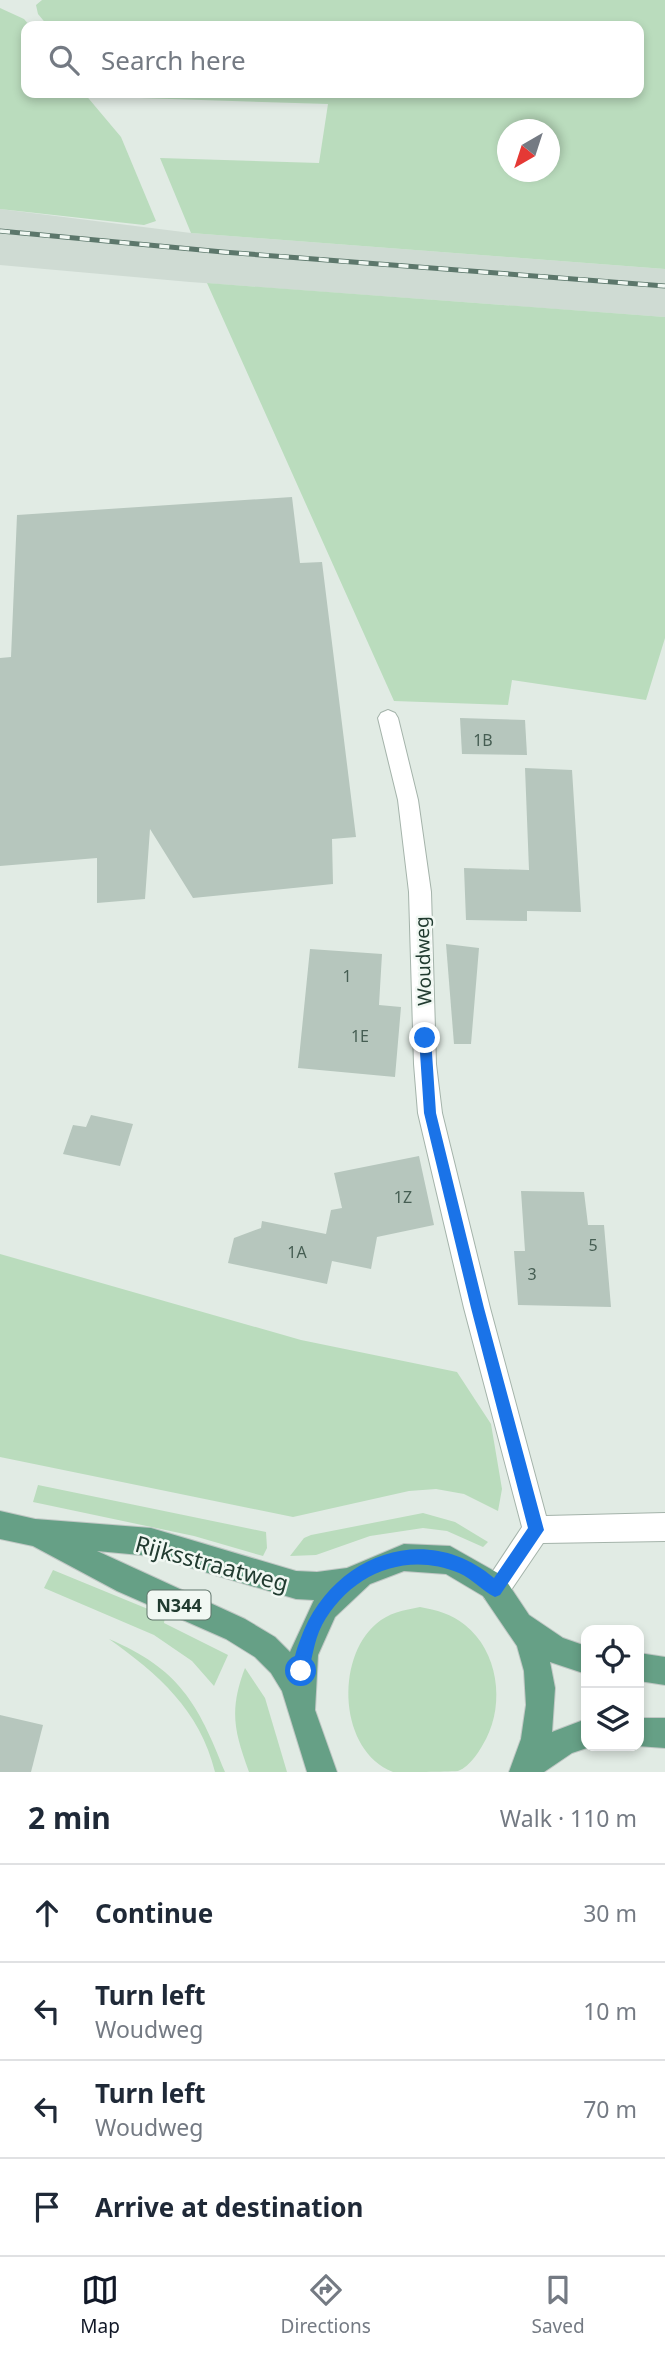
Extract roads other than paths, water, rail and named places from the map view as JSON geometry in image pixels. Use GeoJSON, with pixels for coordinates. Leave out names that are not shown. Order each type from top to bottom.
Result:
{"type":"FeatureCollection","features":[{"type":"Feature","properties":{"kind":"main road","name":"Rijksstraatweg"},"geometry":{"type":"LineString","coordinates":[[0,1525],[35,1533],[151,1542],[296,1585],[317,1586],[346,1582]]}},
{"type":"Feature","properties":{"kind":"main road","name":"Rijksstraatweg"},"geometry":{"type":"LineString","coordinates":[[35,1533],[136,1586],[231,1628],[266,1647],[292,1678],[299,1699]]}},
{"type":"Feature","properties":{"kind":"main road","name":"N344"},"geometry":{"type":"LineString","coordinates":[[322,1772],[310,1751],[299,1699],[306,1645],[316,1620],[346,1582],[382,1561],[421,1556],[460,1566],[478,1575],[495,1589],[522,1624],[539,1640],[556,1650],[581,1658]]}},
{"type":"Feature","properties":{"kind":"main road","name":"N344"},"geometry":{"type":"LineString","coordinates":[[522,1624],[534,1651],[540,1681],[541,1712],[524,1771]]}},
{"type":"Feature","properties":{"kind":"main road"},"geometry":{"type":"LineString","coordinates":[[644,1668],[665,1671]]}},
{"type":"Feature","properties":{"kind":"main road"},"geometry":{"type":"LineString","coordinates":[[644,1732],[665,1733]]}},
{"type":"Feature","properties":{"kind":"main road","name":"N344"},"geometry":{"type":"LineString","coordinates":[[524,1771],[541,1754],[560,1742],[581,1736]]}},
{"type":"Feature","properties":{"kind":"street","name":"Woudweg"},"geometry":{"type":"LineString","coordinates":[[388,718],[408,800],[420,892],[426,1077],[430,1113],[477,1308],[536,1530]]}},
{"type":"Feature","properties":{"kind":"street"},"geometry":{"type":"LineString","coordinates":[[495,1589],[536,1530],[665,1527]]}},
{"type":"Feature","properties":{"kind":"railway"},"geometry":{"type":"LineString","coordinates":[[0,231],[223,252],[665,286]]}}]}
